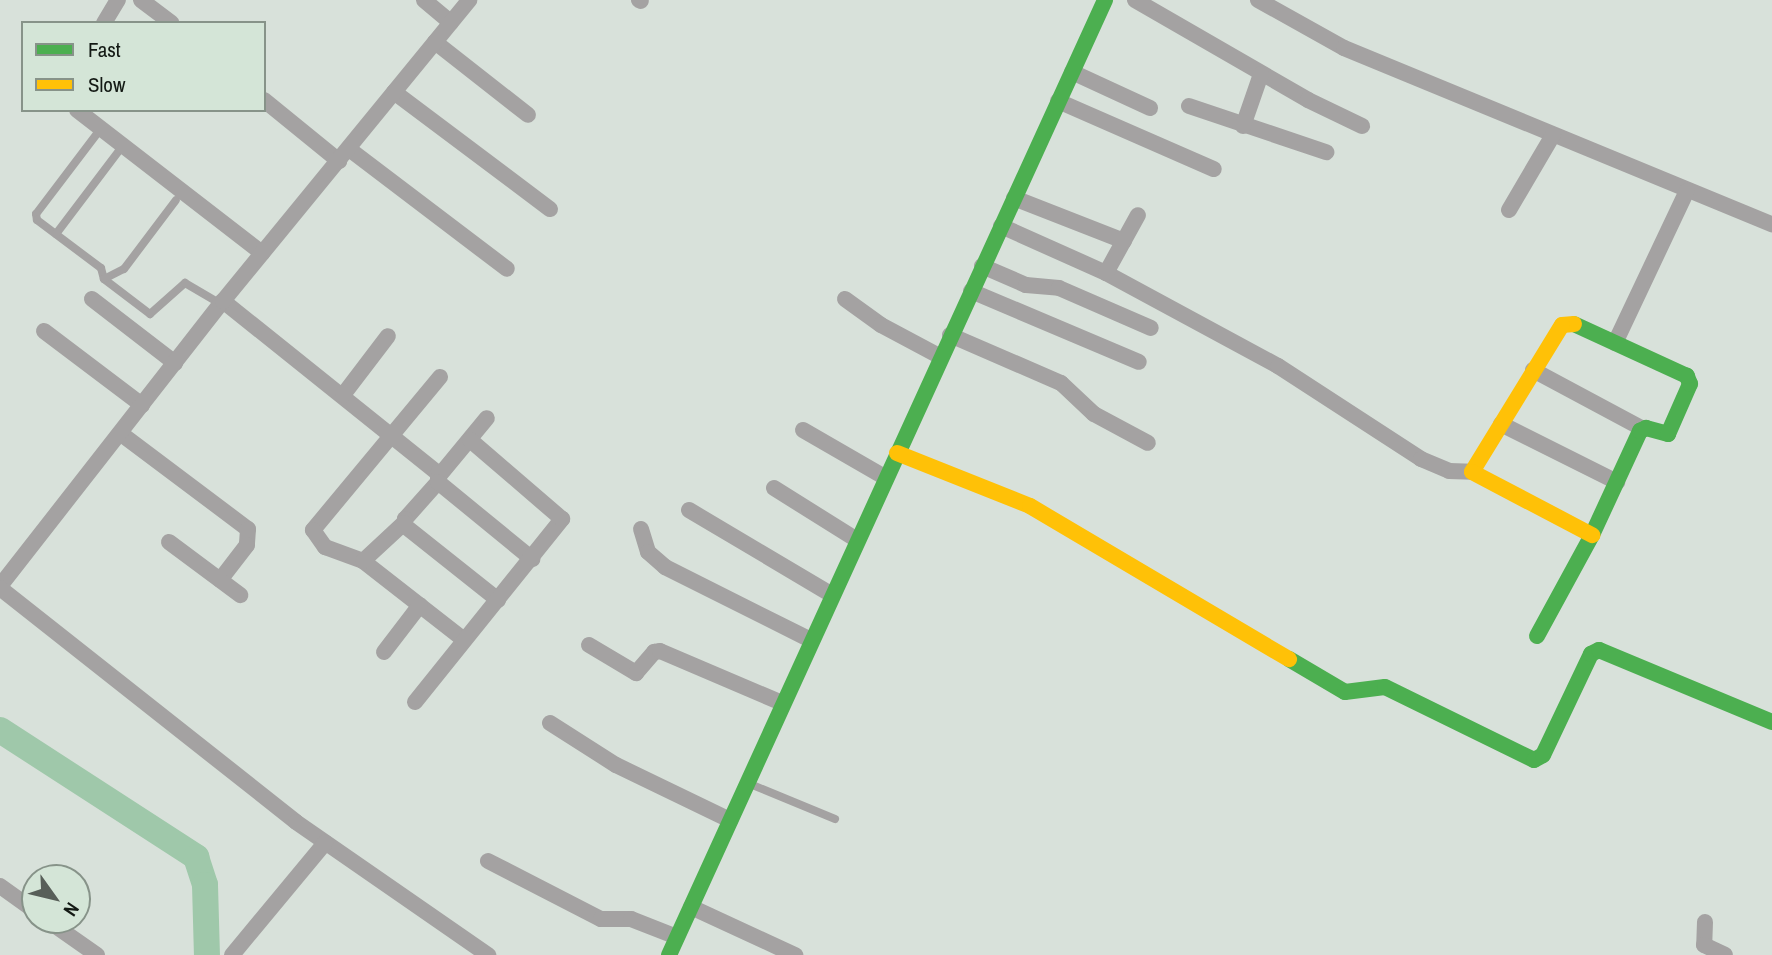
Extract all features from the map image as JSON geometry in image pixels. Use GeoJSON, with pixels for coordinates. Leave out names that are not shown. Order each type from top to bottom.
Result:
{"type":"FeatureCollection","features":[{"type":"Feature","properties":{"kind":"street"},"geometry":{"type":"LineString","coordinates":[[105,21],[118,0]]}},
{"type":"Feature","properties":{"kind":"street"},"geometry":{"type":"LineString","coordinates":[[141,0],[168,21]]}},
{"type":"Feature","properties":{"kind":"street"},"geometry":{"type":"LineString","coordinates":[[424,0],[451,23]]}},
{"type":"Feature","properties":{"kind":"street"},"geometry":{"type":"LineString","coordinates":[[468,0],[222,302],[0,587],[325,844],[488,955]]}},
{"type":"Feature","properties":{"kind":"street"},"geometry":{"type":"LineString","coordinates":[[669,955],[1105,0]]}},
{"type":"Feature","properties":{"kind":"street"},"geometry":{"type":"LineString","coordinates":[[1136,0],[1261,74],[1362,126]]}},
{"type":"Feature","properties":{"kind":"street"},"geometry":{"type":"LineString","coordinates":[[1258,0],[1344,48],[1772,224]]}},
{"type":"Feature","properties":{"kind":"street"},"geometry":{"type":"LineString","coordinates":[[435,42],[528,115]]}},
{"type":"Feature","properties":{"kind":"street"},"geometry":{"type":"LineString","coordinates":[[1072,72],[1150,108]]}},
{"type":"Feature","properties":{"kind":"street"},"geometry":{"type":"LineString","coordinates":[[1243,126],[1261,74]]}},
{"type":"Feature","properties":{"kind":"street"},"geometry":{"type":"LineString","coordinates":[[394,92],[550,209]]}},
{"type":"Feature","properties":{"kind":"street"},"geometry":{"type":"LineString","coordinates":[[266,101],[507,270]]}},
{"type":"Feature","properties":{"kind":"street"},"geometry":{"type":"LineString","coordinates":[[1058,101],[1214,169]]}},
{"type":"Feature","properties":{"kind":"street"},"geometry":{"type":"LineString","coordinates":[[1189,106],[1326,152]]}},
{"type":"Feature","properties":{"kind":"street"},"geometry":{"type":"LineString","coordinates":[[80,112],[262,253]]}},
{"type":"Feature","properties":{"kind":"street"},"geometry":{"type":"LineString","coordinates":[[1509,211],[1553,135]]}},
{"type":"Feature","properties":{"kind":"street"},"geometry":{"type":"LineString","coordinates":[[1615,343],[1688,191]]}},
{"type":"Feature","properties":{"kind":"street"},"geometry":{"type":"LineString","coordinates":[[1014,198],[1124,241]]}},
{"type":"Feature","properties":{"kind":"street"},"geometry":{"type":"LineString","coordinates":[[1106,273],[1138,215]]}},
{"type":"Feature","properties":{"kind":"street"},"geometry":{"type":"LineString","coordinates":[[1001,226],[1106,273],[1278,366],[1421,459],[1448,471],[1472,472],[1592,535]]}},
{"type":"Feature","properties":{"kind":"street"},"geometry":{"type":"LineString","coordinates":[[982,266],[1026,285],[1059,288],[1151,328]]}},
{"type":"Feature","properties":{"kind":"street"},"geometry":{"type":"LineString","coordinates":[[971,290],[1139,362]]}},
{"type":"Feature","properties":{"kind":"street"},"geometry":{"type":"LineString","coordinates":[[92,299],[175,363]]}},
{"type":"Feature","properties":{"kind":"street"},"geometry":{"type":"LineString","coordinates":[[845,299],[881,325],[941,357]]}},
{"type":"Feature","properties":{"kind":"street"},"geometry":{"type":"LineString","coordinates":[[222,302],[343,394],[532,559]]}},
{"type":"Feature","properties":{"kind":"street"},"geometry":{"type":"LineString","coordinates":[[1472,472],[1533,370],[1565,323],[1615,343],[1690,379],[1668,435],[1643,429],[1533,370]]}},
{"type":"Feature","properties":{"kind":"street"},"geometry":{"type":"LineString","coordinates":[[44,331],[142,405]]}},
{"type":"Feature","properties":{"kind":"street"},"geometry":{"type":"LineString","coordinates":[[950,335],[1061,383],[1094,414],[1148,443]]}},
{"type":"Feature","properties":{"kind":"street"},"geometry":{"type":"LineString","coordinates":[[343,394],[388,336]]}},
{"type":"Feature","properties":{"kind":"street"},"geometry":{"type":"LineString","coordinates":[[440,377],[393,436],[314,525],[315,536],[325,547],[363,561],[464,640]]}},
{"type":"Feature","properties":{"kind":"street"},"geometry":{"type":"LineString","coordinates":[[363,561],[404,523],[487,418]]}},
{"type":"Feature","properties":{"kind":"street"},"geometry":{"type":"LineString","coordinates":[[1501,424],[1617,482]]}},
{"type":"Feature","properties":{"kind":"street"},"geometry":{"type":"LineString","coordinates":[[1537,636],[1592,535],[1643,429]]}},
{"type":"Feature","properties":{"kind":"street"},"geometry":{"type":"LineString","coordinates":[[803,430],[886,478]]}},
{"type":"Feature","properties":{"kind":"street"},"geometry":{"type":"LineString","coordinates":[[120,433],[247,529],[247,545],[220,580]]}},
{"type":"Feature","properties":{"kind":"street"},"geometry":{"type":"LineString","coordinates":[[415,702],[532,559],[561,516],[470,440]]}},
{"type":"Feature","properties":{"kind":"street"},"geometry":{"type":"LineString","coordinates":[[897,453],[1030,506],[1345,692],[1385,687],[1534,760],[1543,755],[1591,654],[1600,650],[1772,722]]}},
{"type":"Feature","properties":{"kind":"street"},"geometry":{"type":"LineString","coordinates":[[774,488],[857,540]]}},
{"type":"Feature","properties":{"kind":"street"},"geometry":{"type":"LineString","coordinates":[[689,510],[832,594]]}},
{"type":"Feature","properties":{"kind":"street"},"geometry":{"type":"LineString","coordinates":[[404,523],[498,600]]}},
{"type":"Feature","properties":{"kind":"street"},"geometry":{"type":"LineString","coordinates":[[641,529],[648,552],[665,566],[811,640]]}},
{"type":"Feature","properties":{"kind":"street"},"geometry":{"type":"LineString","coordinates":[[169,542],[240,595]]}},
{"type":"Feature","properties":{"kind":"street"},"geometry":{"type":"LineString","coordinates":[[384,652],[420,605]]}},
{"type":"Feature","properties":{"kind":"street"},"geometry":{"type":"LineString","coordinates":[[589,645],[636,673],[652,654],[660,651],[782,704]]}},
{"type":"Feature","properties":{"kind":"street"},"geometry":{"type":"LineString","coordinates":[[551,723],[616,765],[730,820]]}},
{"type":"Feature","properties":{"kind":"street"},"geometry":{"type":"LineString","coordinates":[[232,955],[325,844]]}},
{"type":"Feature","properties":{"kind":"street"},"geometry":{"type":"LineString","coordinates":[[488,861],[601,919],[631,919],[677,937]]}},
{"type":"Feature","properties":{"kind":"street"},"geometry":{"type":"LineString","coordinates":[[0,886],[21,901]]}},
{"type":"Feature","properties":{"kind":"street"},"geometry":{"type":"LineString","coordinates":[[691,907],[795,955]]}},
{"type":"Feature","properties":{"kind":"street"},"geometry":{"type":"LineString","coordinates":[[1705,922],[1704,945],[1725,955]]}},
{"type":"Feature","properties":{"kind":"street"},"geometry":{"type":"LineString","coordinates":[[67,934],[97,955]]}},
{"type":"Feature","properties":{"kind":"lane"},"geometry":{"type":"LineString","coordinates":[[96,135],[36,214],[55,234],[102,268],[104,279],[150,314],[185,284],[222,302]]}},
{"type":"Feature","properties":{"kind":"lane"},"geometry":{"type":"LineString","coordinates":[[55,234],[118,152]]}},
{"type":"Feature","properties":{"kind":"lane"},"geometry":{"type":"LineString","coordinates":[[104,279],[124,269],[176,200]]}},
{"type":"Feature","properties":{"kind":"lane"},"geometry":{"type":"LineString","coordinates":[[747,783],[835,819]]}},
{"type":"Feature","properties":{"kind":"waterway"},"geometry":{"type":"LineString","coordinates":[[0,730],[196,857],[205,885],[207,955]]}},
{"type":"Feature","properties":{"kind":"traffic: fast"},"geometry":{"type":"LineString","coordinates":[[669,955],[1105,0]]}},
{"type":"Feature","properties":{"kind":"traffic: fast"},"geometry":{"type":"LineString","coordinates":[[1537,636],[1592,535],[1640,431],[1646,428],[1668,434],[1690,384],[1687,376],[1574,324]]}},
{"type":"Feature","properties":{"kind":"traffic: fast"},"geometry":{"type":"LineString","coordinates":[[1289,659],[1345,692],[1385,687],[1534,760],[1543,755],[1591,654],[1599,650],[1772,722]]}},
{"type":"Feature","properties":{"kind":"traffic: slow"},"geometry":{"type":"LineString","coordinates":[[1574,324],[1562,325],[1472,472],[1592,535]]}},
{"type":"Feature","properties":{"kind":"traffic: slow"},"geometry":{"type":"LineString","coordinates":[[897,453],[1030,506],[1289,659]]}}]}
